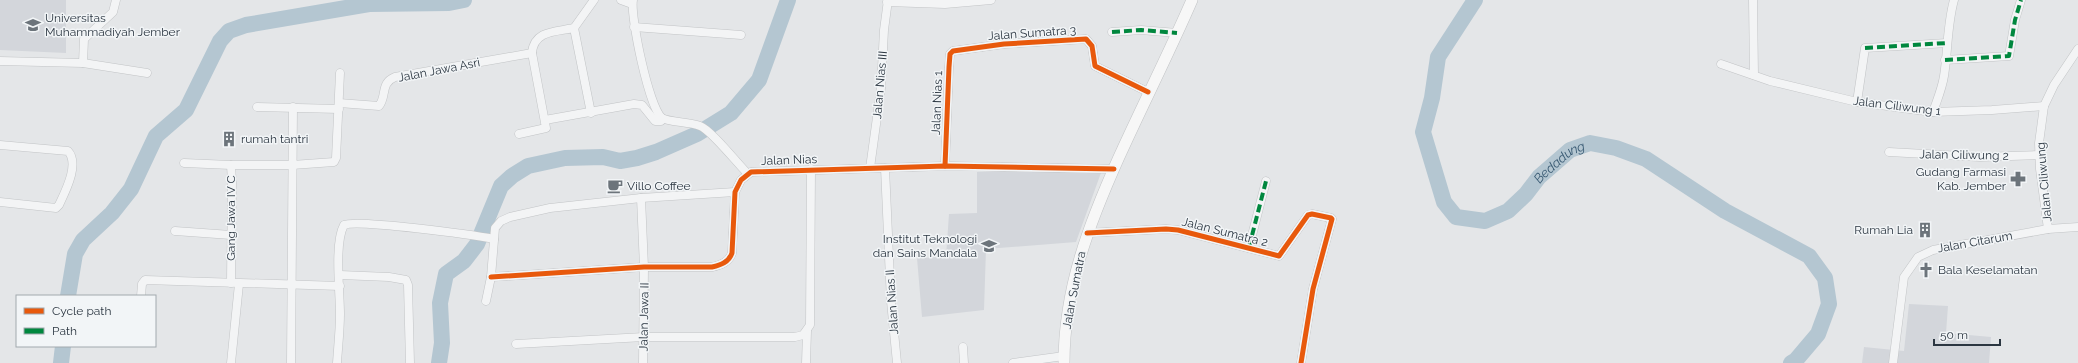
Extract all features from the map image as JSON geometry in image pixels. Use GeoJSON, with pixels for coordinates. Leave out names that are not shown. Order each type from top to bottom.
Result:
{"type":"FeatureCollection","features":[{"type":"Feature","properties":{"kind":"main road","name":"Jalan Sumatra"},"geometry":{"type":"LineString","coordinates":[[1064,360],[1074,276],[1087,233],[1148,92],[1178,33],[1192,0]]}},
{"type":"Feature","properties":{"kind":"street"},"geometry":{"type":"LineString","coordinates":[[83,63],[84,39],[113,12],[116,0]]}},
{"type":"Feature","properties":{"kind":"street"},"geometry":{"type":"LineString","coordinates":[[519,134],[545,130],[546,126],[532,53],[535,40],[540,35],[574,28],[594,0]]}},
{"type":"Feature","properties":{"kind":"street"},"geometry":{"type":"LineString","coordinates":[[621,0],[633,2],[634,27],[651,98],[658,114],[663,119]]}},
{"type":"Feature","properties":{"kind":"street"},"geometry":{"type":"LineString","coordinates":[[887,1],[945,4],[991,0]]}},
{"type":"Feature","properties":{"kind":"street"},"geometry":{"type":"LineString","coordinates":[[1753,0],[1754,75]]}},
{"type":"Feature","properties":{"kind":"street"},"geometry":{"type":"LineString","coordinates":[[1933,112],[1941,90],[1954,0]]}},
{"type":"Feature","properties":{"kind":"street"},"geometry":{"type":"LineString","coordinates":[[1945,60],[2009,56],[2015,20],[2021,0]]}},
{"type":"Feature","properties":{"kind":"street","name":"Jalan Nias III"},"geometry":{"type":"LineString","coordinates":[[870,168],[881,88],[887,1]]}},
{"type":"Feature","properties":{"kind":"street"},"geometry":{"type":"LineString","coordinates":[[634,27],[741,35]]}},
{"type":"Feature","properties":{"kind":"street"},"geometry":{"type":"LineString","coordinates":[[574,28],[590,113]]}},
{"type":"Feature","properties":{"kind":"street"},"geometry":{"type":"LineString","coordinates":[[1112,32],[1141,30],[1178,33]]}},
{"type":"Feature","properties":{"kind":"street","name":"Jalan Sumatra 3"},"geometry":{"type":"LineString","coordinates":[[961,49],[1026,42],[1086,39],[1092,46],[1095,66],[1148,92]]}},
{"type":"Feature","properties":{"kind":"street"},"geometry":{"type":"LineString","coordinates":[[1857,102],[1865,48],[1947,43]]}},
{"type":"Feature","properties":{"kind":"street","name":"Jalan Nias 1"},"geometry":{"type":"LineString","coordinates":[[945,166],[950,57],[953,51],[961,49]]}},
{"type":"Feature","properties":{"kind":"street","name":"Jalan Ciliwung"},"geometry":{"type":"LineString","coordinates":[[2048,229],[2039,143],[2044,106],[2054,85],[2078,49]]}},
{"type":"Feature","properties":{"kind":"street","name":"Jalan Jawa Asri"},"geometry":{"type":"LineString","coordinates":[[339,106],[379,106],[382,102],[384,87],[391,79],[532,53]]}},
{"type":"Feature","properties":{"kind":"street"},"geometry":{"type":"LineString","coordinates":[[0,61],[83,63],[148,73]]}},
{"type":"Feature","properties":{"kind":"street","name":"Jalan Ciliwung 1"},"geometry":{"type":"LineString","coordinates":[[1721,64],[1754,75],[1857,102],[1933,112],[2044,106]]}},
{"type":"Feature","properties":{"kind":"street"},"geometry":{"type":"LineString","coordinates":[[257,107],[339,106],[340,73]]}},
{"type":"Feature","properties":{"kind":"street"},"geometry":{"type":"LineString","coordinates":[[545,120],[639,104],[646,108],[656,121],[661,121],[663,119],[687,122],[702,127],[748,174]]}},
{"type":"Feature","properties":{"kind":"street","name":"Gang Jawa IV C"},"geometry":{"type":"LineString","coordinates":[[231,363],[235,283],[231,235],[231,165],[292,165],[329,163],[336,160],[339,106]]}},
{"type":"Feature","properties":{"kind":"street"},"geometry":{"type":"LineString","coordinates":[[292,363],[293,107]]}},
{"type":"Feature","properties":{"kind":"street"},"geometry":{"type":"LineString","coordinates":[[0,145],[68,151],[70,154],[72,168],[71,178],[59,205],[56,208],[0,202]]}},
{"type":"Feature","properties":{"kind":"street","name":"Jalan Ciliwung 2"},"geometry":{"type":"LineString","coordinates":[[1889,152],[1980,158],[2040,155]]}},
{"type":"Feature","properties":{"kind":"street"},"geometry":{"type":"LineString","coordinates":[[184,163],[231,165]]}},
{"type":"Feature","properties":{"kind":"street","name":"Jalan Nias"},"geometry":{"type":"LineString","coordinates":[[491,277],[644,267],[712,267],[728,260],[732,253],[736,192],[740,180],[748,174],[773,170],[945,166],[1114,169]]}},
{"type":"Feature","properties":{"kind":"street","name":"Jalan Nias II"},"geometry":{"type":"LineString","coordinates":[[885,168],[890,301],[897,363]]}},
{"type":"Feature","properties":{"kind":"street"},"geometry":{"type":"LineString","coordinates":[[516,344],[644,337],[795,337],[803,335],[810,325],[811,169]]}},
{"type":"Feature","properties":{"kind":"street"},"geometry":{"type":"LineString","coordinates":[[1249,247],[1266,181]]}},
{"type":"Feature","properties":{"kind":"street"},"geometry":{"type":"LineString","coordinates":[[486,301],[491,277],[490,238],[498,224],[518,214],[550,208],[641,198],[736,192]]}},
{"type":"Feature","properties":{"kind":"street","name":"Jalan Jawa II"},"geometry":{"type":"LineString","coordinates":[[641,198],[644,267],[643,363]]}},
{"type":"Feature","properties":{"kind":"street","name":"Jalan Sumatra 2"},"geometry":{"type":"LineString","coordinates":[[1087,233],[1166,229],[1178,230],[1249,247],[1279,256],[1308,215],[1312,214],[1332,218],[1313,289],[1301,363]]}},
{"type":"Feature","properties":{"kind":"street"},"geometry":{"type":"LineString","coordinates":[[337,363],[340,286],[339,247],[341,234],[346,224],[374,224],[490,238]]}},
{"type":"Feature","properties":{"kind":"street","name":"Jalan Citarum"},"geometry":{"type":"LineString","coordinates":[[1894,363],[1904,276],[1918,257],[1933,250],[2048,229],[2078,227]]}},
{"type":"Feature","properties":{"kind":"street"},"geometry":{"type":"LineString","coordinates":[[175,231],[231,235]]}},
{"type":"Feature","properties":{"kind":"street"},"geometry":{"type":"LineString","coordinates":[[340,275],[389,277],[406,280],[408,285],[410,363]]}},
{"type":"Feature","properties":{"kind":"street"},"geometry":{"type":"LineString","coordinates":[[141,295],[142,284],[145,280],[340,286]]}},
{"type":"Feature","properties":{"kind":"street"},"geometry":{"type":"LineString","coordinates":[[806,363],[807,331]]}},
{"type":"Feature","properties":{"kind":"street"},"geometry":{"type":"LineString","coordinates":[[963,347],[964,363]]}},
{"type":"Feature","properties":{"kind":"street"},"geometry":{"type":"LineString","coordinates":[[1013,363],[1064,360]]}},
{"type":"Feature","properties":{"kind":"shaded area","name":"Universitas Muhammadiyah Jember"},"geometry":{"type":"Polygon","coordinates":[[[0,0],[66,0],[66,53],[0,50],[0,0]]]}},
{"type":"Feature","properties":{"kind":"shaded area","name":"Institut Teknologi dan Sains Mandala"},"geometry":{"type":"Polygon","coordinates":[[[1102,170],[1076,242],[986,249],[984,310],[922,317],[917,258],[946,257],[949,214],[977,213],[977,172],[1102,170]]]}},
{"type":"Feature","properties":{"kind":"shaded area"},"geometry":{"type":"Polygon","coordinates":[[[1909,304],[1948,306],[1946,333],[1991,337],[1989,363],[1862,363],[1864,347],[1904,351],[1909,304]]]}},
{"type":"Feature","properties":{"kind":"waterway"},"geometry":{"type":"LineString","coordinates":[[68,295],[75,254],[83,240],[112,213],[131,189],[156,136],[186,110],[220,41],[229,31],[246,25],[369,4],[449,3],[464,0]]}},
{"type":"Feature","properties":{"kind":"waterway"},"geometry":{"type":"LineString","coordinates":[[439,363],[442,343],[440,303],[446,274],[464,261],[477,244],[501,186],[512,176],[528,166],[565,158],[603,157],[620,161],[637,158],[656,152],[697,134],[731,113],[759,80],[788,0]]}},
{"type":"Feature","properties":{"kind":"waterway","name":"Bedadung"},"geometry":{"type":"LineString","coordinates":[[1475,0],[1438,57],[1432,98],[1423,132],[1444,202],[1456,217],[1485,221],[1508,211],[1526,194],[1539,177],[1570,150],[1590,143],[1616,148],[1646,159],[1725,211],[1809,256],[1825,278],[1829,304],[1818,334],[1796,360],[1791,363]]}},
{"type":"Feature","properties":{"kind":"waterway"},"geometry":{"type":"LineString","coordinates":[[61,363],[63,347]]}},
{"type":"Feature","properties":{"kind":"marked path"},"geometry":{"type":"LineString","coordinates":[[1945,60],[2009,56],[2015,20],[2021,0]]}},
{"type":"Feature","properties":{"kind":"marked path"},"geometry":{"type":"LineString","coordinates":[[1112,32],[1141,30],[1177,33]]}},
{"type":"Feature","properties":{"kind":"marked path"},"geometry":{"type":"LineString","coordinates":[[1865,48],[1947,43]]}},
{"type":"Feature","properties":{"kind":"marked path"},"geometry":{"type":"LineString","coordinates":[[1249,247],[1266,181]]}},
{"type":"Feature","properties":{"kind":"cycle path"},"geometry":{"type":"LineString","coordinates":[[945,166],[949,67],[950,54],[953,51],[1004,44],[1086,39],[1092,46],[1095,66],[1148,92]]}},
{"type":"Feature","properties":{"kind":"cycle path"},"geometry":{"type":"LineString","coordinates":[[491,277],[644,267],[712,267],[721,264],[727,261],[732,253],[735,192],[741,180],[751,172],[945,166],[1114,169]]}},
{"type":"Feature","properties":{"kind":"cycle path"},"geometry":{"type":"LineString","coordinates":[[1087,233],[1166,229],[1178,230],[1279,256],[1308,215],[1312,214],[1331,218],[1332,219],[1313,289],[1301,363]]}},
{"type":"Feature","properties":{"kind":"place","name":"Universitas Muhammadiyah Jember"},"geometry":{"type":"Point","coordinates":[33,25]}},
{"type":"Feature","properties":{"kind":"place","name":"rumah tantri"},"geometry":{"type":"Point","coordinates":[229,139]}},
{"type":"Feature","properties":{"kind":"place","name":"Gudang Farmasi Kab. Jember"},"geometry":{"type":"Point","coordinates":[2018,179]}},
{"type":"Feature","properties":{"kind":"place","name":"Villo Coffee"},"geometry":{"type":"Point","coordinates":[615,186]}},
{"type":"Feature","properties":{"kind":"place","name":"Rumah Lia"},"geometry":{"type":"Point","coordinates":[1925,230]}},
{"type":"Feature","properties":{"kind":"place","name":"Institut Teknologi dan Sains Mandala"},"geometry":{"type":"Point","coordinates":[989,246]}},
{"type":"Feature","properties":{"kind":"place","name":"Bala Keselamatan"},"geometry":{"type":"Point","coordinates":[1926,270]}}]}
